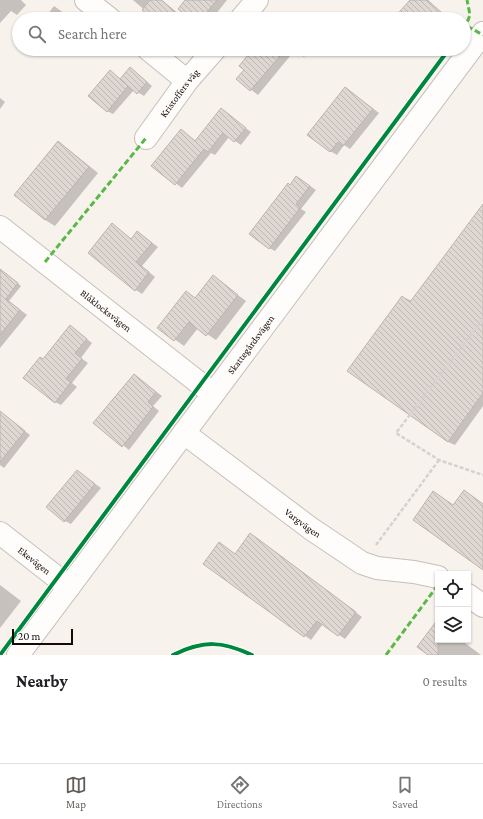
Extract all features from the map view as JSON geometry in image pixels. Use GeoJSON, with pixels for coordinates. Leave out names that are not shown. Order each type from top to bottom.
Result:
{"type":"FeatureCollection","features":[{"type":"Feature","properties":{"kind":"street"},"geometry":{"type":"LineString","coordinates":[[86,0],[101,12]]}},
{"type":"Feature","properties":{"kind":"street"},"geometry":{"type":"LineString","coordinates":[[247,12],[257,0]]}},
{"type":"Feature","properties":{"kind":"street","name":"Skattegårdsvägen"},"geometry":{"type":"LineString","coordinates":[[471,49],[483,33]]}},
{"type":"Feature","properties":{"kind":"street"},"geometry":{"type":"LineString","coordinates":[[157,56],[187,81]]}},
{"type":"Feature","properties":{"kind":"street","name":"Kristoffers väg"},"geometry":{"type":"LineString","coordinates":[[146,138],[187,81],[209,56]]}},
{"type":"Feature","properties":{"kind":"street","name":"Skattegårdsvägen"},"geometry":{"type":"LineString","coordinates":[[18,655],[184,433],[212,393],[466,56]]}},
{"type":"Feature","properties":{"kind":"street","name":"Blåklocksvägen"},"geometry":{"type":"LineString","coordinates":[[0,226],[212,393]]}},
{"type":"Feature","properties":{"kind":"street","name":"Vargvägen"},"geometry":{"type":"LineString","coordinates":[[184,433],[310,528],[362,563],[377,568],[414,572],[435,576]]}},
{"type":"Feature","properties":{"kind":"street","name":"Ekevägen"},"geometry":{"type":"LineString","coordinates":[[0,533],[69,587]]}},
{"type":"Feature","properties":{"kind":"street"},"geometry":{"type":"LineString","coordinates":[[471,596],[483,606]]}},
{"type":"Feature","properties":{"kind":"path"},"geometry":{"type":"LineString","coordinates":[[483,318],[396,433],[439,460],[483,475]]}},
{"type":"Feature","properties":{"kind":"path"},"geometry":{"type":"LineString","coordinates":[[362,563],[439,460]]}},
{"type":"Feature","properties":{"kind":"building"},"geometry":{"type":"Polygon","coordinates":[[[150,0],[161,0],[176,12],[144,12],[142,10],[150,0]]]}},
{"type":"Feature","properties":{"kind":"building"},"geometry":{"type":"Polygon","coordinates":[[[185,0],[217,0],[207,12],[182,12],[178,9],[185,0]]]}},
{"type":"Feature","properties":{"kind":"building"},"geometry":{"type":"Polygon","coordinates":[[[410,0],[427,0],[441,12],[399,12],[410,0]]]}},
{"type":"Feature","properties":{"kind":"building"},"geometry":{"type":"Polygon","coordinates":[[[247,56],[280,56],[250,91],[236,79],[244,70],[239,66],[247,56]]]}},
{"type":"Feature","properties":{"kind":"building"},"geometry":{"type":"Polygon","coordinates":[[[130,67],[147,82],[137,94],[128,86],[107,112],[88,96],[110,70],[120,79],[130,67]]]}},
{"type":"Feature","properties":{"kind":"building"},"geometry":{"type":"Polygon","coordinates":[[[345,87],[373,109],[343,146],[338,142],[330,152],[307,135],[345,87]]]}},
{"type":"Feature","properties":{"kind":"building"},"geometry":{"type":"Polygon","coordinates":[[[221,108],[246,128],[234,142],[223,133],[208,152],[204,149],[175,185],[151,166],[181,129],[195,141],[221,108]]]}},
{"type":"Feature","properties":{"kind":"building"},"geometry":{"type":"Polygon","coordinates":[[[58,141],[89,167],[45,220],[14,195],[58,141]]]}},
{"type":"Feature","properties":{"kind":"building"},"geometry":{"type":"Polygon","coordinates":[[[296,176],[310,186],[296,204],[300,208],[269,249],[249,234],[288,183],[290,185],[296,176]]]}},
{"type":"Feature","properties":{"kind":"building"},"geometry":{"type":"Polygon","coordinates":[[[483,204],[483,393],[448,442],[347,371],[402,296],[410,302],[483,204]]]}},
{"type":"Feature","properties":{"kind":"building"},"geometry":{"type":"Polygon","coordinates":[[[112,223],[131,239],[137,231],[152,243],[136,262],[149,272],[135,291],[88,253],[112,223]]]}},
{"type":"Feature","properties":{"kind":"building"},"geometry":{"type":"Polygon","coordinates":[[[0,269],[18,283],[6,299],[20,310],[0,335],[0,269]]]}},
{"type":"Feature","properties":{"kind":"building"},"geometry":{"type":"Polygon","coordinates":[[[213,275],[238,295],[206,336],[189,322],[174,341],[157,328],[186,291],[195,298],[213,275]]]}},
{"type":"Feature","properties":{"kind":"building"},"geometry":{"type":"Polygon","coordinates":[[[70,325],[87,339],[75,353],[82,359],[66,379],[71,382],[55,403],[23,378],[40,357],[43,359],[70,325]]]}},
{"type":"Feature","properties":{"kind":"building"},"geometry":{"type":"Polygon","coordinates":[[[134,374],[156,392],[148,402],[153,407],[122,447],[93,423],[134,374]]]}},
{"type":"Feature","properties":{"kind":"building"},"geometry":{"type":"Polygon","coordinates":[[[0,411],[25,431],[0,462],[0,411]]]}},
{"type":"Feature","properties":{"kind":"building"},"geometry":{"type":"Polygon","coordinates":[[[77,470],[95,484],[64,522],[46,507],[77,470]]]}},
{"type":"Feature","properties":{"kind":"building"},"geometry":{"type":"Polygon","coordinates":[[[464,490],[483,504],[483,570],[413,520],[433,491],[453,505],[464,490]]]}},
{"type":"Feature","properties":{"kind":"building"},"geometry":{"type":"Polygon","coordinates":[[[250,533],[356,612],[338,636],[317,621],[304,637],[203,564],[219,542],[235,554],[250,533]]]}},
{"type":"Feature","properties":{"kind":"building"},"geometry":{"type":"Polygon","coordinates":[[[435,623],[435,643],[438,643],[438,655],[428,655],[417,647],[435,623]]]}},
{"type":"Feature","properties":{"kind":"marked path"},"geometry":{"type":"LineString","coordinates":[[467,0],[469,12]]}},
{"type":"Feature","properties":{"kind":"marked path"},"geometry":{"type":"LineString","coordinates":[[471,28],[483,35]]}},
{"type":"Feature","properties":{"kind":"marked path"},"geometry":{"type":"LineString","coordinates":[[45,262],[146,138]]}},
{"type":"Feature","properties":{"kind":"marked path"},"geometry":{"type":"LineString","coordinates":[[386,655],[435,589]]}},
{"type":"Feature","properties":{"kind":"cycle path"},"geometry":{"type":"LineString","coordinates":[[0,655],[444,56]]}},
{"type":"Feature","properties":{"kind":"cycle path"},"geometry":{"type":"LineString","coordinates":[[173,655],[194,647],[213,644],[231,647],[252,655]]}}]}
